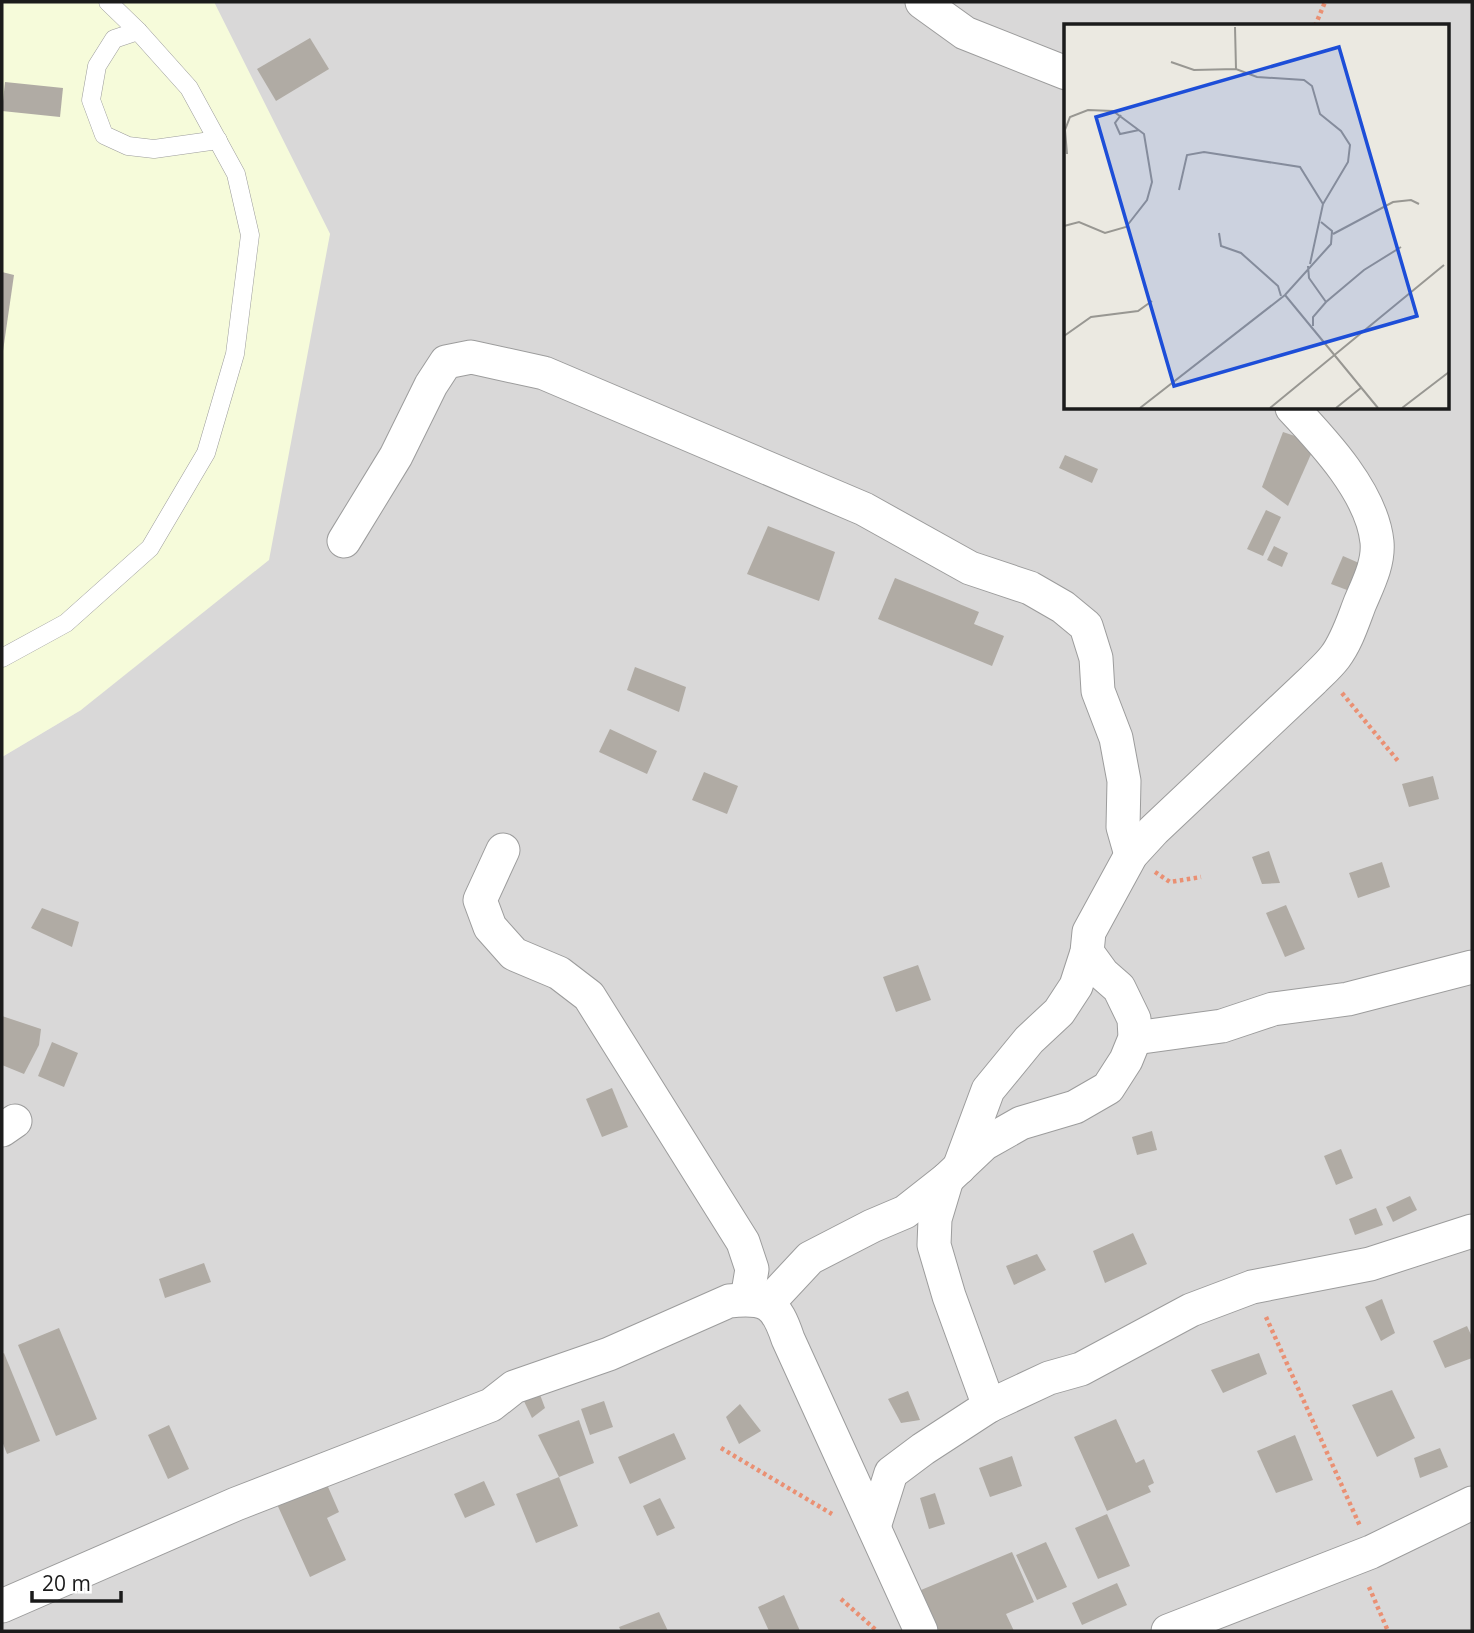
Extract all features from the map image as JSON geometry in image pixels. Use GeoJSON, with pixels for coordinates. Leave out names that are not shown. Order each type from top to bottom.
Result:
{"type":"FeatureCollection","features":[{"type":"Feature","properties":{"kind":"street"},"geometry":{"type":"LineString","coordinates":[[922,2],[965,33],[1064,72]]}},
{"type":"Feature","properties":{"kind":"street"},"geometry":{"type":"LineString","coordinates":[[344,541],[397,456],[431,385],[446,362],[471,356],[544,373],[864,509],[970,568],[1030,588],[1086,626],[1096,658],[1098,691],[1116,738],[1124,781],[1123,827],[1131,855]]}},
{"type":"Feature","properties":{"kind":"street"},"geometry":{"type":"LineString","coordinates":[[989,1406],[949,1296],[934,1245],[934,1219],[988,1090],[1029,1040],[1059,1012],[1076,986],[1087,952],[1089,932],[1131,855],[1335,657],[1345,640],[1374,568],[1377,544],[1373,521],[1349,476],[1326,444],[1294,410]]}},
{"type":"Feature","properties":{"kind":"street"},"geometry":{"type":"LineString","coordinates":[[503,850],[480,900],[490,927],[514,954],[559,973],[589,996],[743,1242],[752,1269],[757,1301]]}},
{"type":"Feature","properties":{"kind":"street"},"geometry":{"type":"LineString","coordinates":[[757,1301],[810,1258],[905,1212],[984,1144],[1021,1123],[1075,1107],[1108,1088],[1126,1060],[1135,1038],[1134,1019],[1119,988],[1103,974],[1087,952]]}},
{"type":"Feature","properties":{"kind":"street"},"geometry":{"type":"LineString","coordinates":[[1135,1038],[1222,1026],[1273,1009],[1348,999],[1472,967]]}},
{"type":"Feature","properties":{"kind":"street"},"geometry":{"type":"LineString","coordinates":[[874,1527],[891,1473],[989,1406],[1049,1378],[1081,1369],[1191,1310],[1252,1287],[1356,1268],[1472,1231]]}},
{"type":"Feature","properties":{"kind":"street"},"geometry":{"type":"LineString","coordinates":[[2,1606],[236,1504],[491,1405],[514,1387],[608,1354],[729,1301],[757,1301],[781,1317],[788,1339],[921,1631]]}},
{"type":"Feature","properties":{"kind":"street"},"geometry":{"type":"LineString","coordinates":[[1168,1631],[1362,1555],[1472,1503]]}},
{"type":"Feature","properties":{"kind":"lane"},"geometry":{"type":"LineString","coordinates":[[2,658],[66,623],[150,548],[206,453],[235,354],[250,235],[236,174],[188,88],[138,31],[108,2]]}},
{"type":"Feature","properties":{"kind":"lane"},"geometry":{"type":"LineString","coordinates":[[138,31],[114,39],[97,66],[91,100],[104,135],[128,146],[154,149],[218,140]]}},
{"type":"Feature","properties":{"kind":"path"},"geometry":{"type":"LineString","coordinates":[[1316,24],[1325,2]]}},
{"type":"Feature","properties":{"kind":"path"},"geometry":{"type":"LineString","coordinates":[[1335,657],[1343,695],[1398,761]]}},
{"type":"Feature","properties":{"kind":"path"},"geometry":{"type":"LineString","coordinates":[[1131,855],[1170,882],[1200,877]]}},
{"type":"Feature","properties":{"kind":"path"},"geometry":{"type":"LineString","coordinates":[[1252,1287],[1362,1555],[1388,1631]]}},
{"type":"Feature","properties":{"kind":"path"},"geometry":{"type":"LineString","coordinates":[[721,1448],[835,1516]]}},
{"type":"Feature","properties":{"kind":"path"},"geometry":{"type":"LineString","coordinates":[[841,1599],[877,1631]]}},
{"type":"Feature","properties":{"kind":"shaded area"},"geometry":{"type":"Polygon","coordinates":[[[2,2],[214,2],[330,234],[269,560],[81,710],[2,757],[2,2]]]}},
{"type":"Feature","properties":{"kind":"shaded area"},"geometry":{"type":"Polygon","coordinates":[[[214,2],[1472,2],[1472,1631],[2,1631],[2,757],[81,710],[330,234],[214,2]]]}},
{"type":"Feature","properties":{"kind":"building"},"geometry":{"type":"Polygon","coordinates":[[[310,38],[329,69],[276,101],[257,69],[310,38]]]}},
{"type":"Feature","properties":{"kind":"building"},"geometry":{"type":"Polygon","coordinates":[[[5,82],[63,88],[60,117],[2,111],[5,82]]]}},
{"type":"Feature","properties":{"kind":"building"},"geometry":{"type":"Polygon","coordinates":[[[2,272],[14,275],[3,351],[2,351],[2,272]]]}},
{"type":"Feature","properties":{"kind":"building"},"geometry":{"type":"Polygon","coordinates":[[[1283,432],[1316,443],[1288,506],[1262,487],[1283,432]]]}},
{"type":"Feature","properties":{"kind":"building"},"geometry":{"type":"Polygon","coordinates":[[[1065,455],[1098,469],[1092,483],[1059,468],[1065,455]]]}},
{"type":"Feature","properties":{"kind":"building"},"geometry":{"type":"Polygon","coordinates":[[[1266,510],[1281,517],[1263,556],[1247,549],[1266,510]]]}},
{"type":"Feature","properties":{"kind":"building"},"geometry":{"type":"Polygon","coordinates":[[[768,526],[835,552],[819,601],[747,574],[768,526]]]}},
{"type":"Feature","properties":{"kind":"building"},"geometry":{"type":"Polygon","coordinates":[[[1274,546],[1288,553],[1282,567],[1267,560],[1274,546]]]}},
{"type":"Feature","properties":{"kind":"building"},"geometry":{"type":"Polygon","coordinates":[[[1343,556],[1359,563],[1347,590],[1331,584],[1343,556]]]}},
{"type":"Feature","properties":{"kind":"building"},"geometry":{"type":"Polygon","coordinates":[[[895,578],[979,612],[974,624],[1004,636],[992,666],[878,619],[895,578]]]}},
{"type":"Feature","properties":{"kind":"building"},"geometry":{"type":"Polygon","coordinates":[[[635,667],[686,687],[679,712],[627,690],[635,667]]]}},
{"type":"Feature","properties":{"kind":"building"},"geometry":{"type":"Polygon","coordinates":[[[610,729],[657,751],[647,774],[599,752],[610,729]]]}},
{"type":"Feature","properties":{"kind":"building"},"geometry":{"type":"Polygon","coordinates":[[[704,772],[738,786],[727,814],[692,800],[704,772]]]}},
{"type":"Feature","properties":{"kind":"building"},"geometry":{"type":"Polygon","coordinates":[[[1433,776],[1439,799],[1409,807],[1402,784],[1433,776]]]}},
{"type":"Feature","properties":{"kind":"building"},"geometry":{"type":"Polygon","coordinates":[[[1269,851],[1280,883],[1262,884],[1252,857],[1269,851]]]}},
{"type":"Feature","properties":{"kind":"building"},"geometry":{"type":"Polygon","coordinates":[[[1382,862],[1390,887],[1358,898],[1349,873],[1382,862]]]}},
{"type":"Feature","properties":{"kind":"building"},"geometry":{"type":"Polygon","coordinates":[[[1286,905],[1305,949],[1285,957],[1266,913],[1286,905]]]}},
{"type":"Feature","properties":{"kind":"building"},"geometry":{"type":"Polygon","coordinates":[[[42,908],[79,922],[72,947],[31,928],[42,908]]]}},
{"type":"Feature","properties":{"kind":"building"},"geometry":{"type":"Polygon","coordinates":[[[918,965],[931,1000],[896,1012],[883,977],[918,965]]]}},
{"type":"Feature","properties":{"kind":"building"},"geometry":{"type":"Polygon","coordinates":[[[2,1016],[41,1029],[39,1045],[24,1074],[2,1065],[2,1016]]]}},
{"type":"Feature","properties":{"kind":"building"},"geometry":{"type":"Polygon","coordinates":[[[52,1042],[78,1053],[64,1087],[38,1076],[52,1042]]]}},
{"type":"Feature","properties":{"kind":"building"},"geometry":{"type":"Polygon","coordinates":[[[612,1088],[628,1127],[602,1137],[586,1099],[612,1088]]]}},
{"type":"Feature","properties":{"kind":"building"},"geometry":{"type":"Polygon","coordinates":[[[1152,1131],[1157,1150],[1137,1155],[1132,1137],[1152,1131]]]}},
{"type":"Feature","properties":{"kind":"building"},"geometry":{"type":"Polygon","coordinates":[[[1341,1149],[1353,1178],[1336,1185],[1324,1156],[1341,1149]]]}},
{"type":"Feature","properties":{"kind":"building"},"geometry":{"type":"Polygon","coordinates":[[[1410,1196],[1417,1210],[1393,1222],[1386,1207],[1410,1196]]]}},
{"type":"Feature","properties":{"kind":"building"},"geometry":{"type":"Polygon","coordinates":[[[1376,1208],[1383,1225],[1355,1235],[1349,1219],[1376,1208]]]}},
{"type":"Feature","properties":{"kind":"building"},"geometry":{"type":"Polygon","coordinates":[[[1133,1233],[1147,1264],[1105,1283],[1093,1251],[1133,1233]]]}},
{"type":"Feature","properties":{"kind":"building"},"geometry":{"type":"Polygon","coordinates":[[[1037,1254],[1046,1270],[1014,1285],[1006,1266],[1037,1254]]]}},
{"type":"Feature","properties":{"kind":"building"},"geometry":{"type":"Polygon","coordinates":[[[204,1263],[211,1282],[165,1298],[159,1279],[204,1263]]]}},
{"type":"Feature","properties":{"kind":"building"},"geometry":{"type":"Polygon","coordinates":[[[1382,1299],[1395,1333],[1381,1341],[1365,1307],[1382,1299]]]}},
{"type":"Feature","properties":{"kind":"building"},"geometry":{"type":"Polygon","coordinates":[[[1467,1326],[1472,1337],[1472,1358],[1445,1368],[1433,1341],[1467,1326]]]}},
{"type":"Feature","properties":{"kind":"building"},"geometry":{"type":"Polygon","coordinates":[[[59,1328],[97,1419],[56,1436],[18,1345],[59,1328]]]}},
{"type":"Feature","properties":{"kind":"building"},"geometry":{"type":"Polygon","coordinates":[[[4,1353],[40,1441],[7,1454],[2,1441],[4,1353]]]}},
{"type":"Feature","properties":{"kind":"building"},"geometry":{"type":"Polygon","coordinates":[[[1259,1353],[1267,1374],[1223,1393],[1211,1370],[1259,1353]]]}},
{"type":"Feature","properties":{"kind":"building"},"geometry":{"type":"Polygon","coordinates":[[[1392,1390],[1415,1438],[1377,1457],[1352,1405],[1392,1390]]]}},
{"type":"Feature","properties":{"kind":"building"},"geometry":{"type":"Polygon","coordinates":[[[908,1391],[920,1420],[901,1423],[888,1399],[908,1391]]]}},
{"type":"Feature","properties":{"kind":"building"},"geometry":{"type":"Polygon","coordinates":[[[539,1392],[545,1408],[532,1418],[522,1397],[539,1392]]]}},
{"type":"Feature","properties":{"kind":"building"},"geometry":{"type":"Polygon","coordinates":[[[604,1401],[613,1427],[590,1435],[581,1409],[604,1401]]]}},
{"type":"Feature","properties":{"kind":"building"},"geometry":{"type":"Polygon","coordinates":[[[740,1404],[761,1431],[739,1444],[726,1417],[740,1404]]]}},
{"type":"Feature","properties":{"kind":"building"},"geometry":{"type":"Polygon","coordinates":[[[1116,1419],[1136,1463],[1144,1459],[1154,1483],[1148,1486],[1151,1492],[1107,1511],[1074,1437],[1116,1419]]]}},
{"type":"Feature","properties":{"kind":"building"},"geometry":{"type":"Polygon","coordinates":[[[579,1420],[594,1463],[559,1477],[538,1435],[579,1420]]]}},
{"type":"Feature","properties":{"kind":"building"},"geometry":{"type":"Polygon","coordinates":[[[169,1425],[189,1469],[168,1479],[148,1435],[169,1425]]]}},
{"type":"Feature","properties":{"kind":"building"},"geometry":{"type":"Polygon","coordinates":[[[674,1433],[686,1459],[630,1484],[618,1457],[674,1433]]]}},
{"type":"Feature","properties":{"kind":"building"},"geometry":{"type":"Polygon","coordinates":[[[1295,1435],[1313,1480],[1276,1493],[1257,1451],[1295,1435]]]}},
{"type":"Feature","properties":{"kind":"building"},"geometry":{"type":"Polygon","coordinates":[[[1440,1448],[1448,1467],[1420,1478],[1414,1458],[1440,1448]]]}},
{"type":"Feature","properties":{"kind":"building"},"geometry":{"type":"Polygon","coordinates":[[[1012,1456],[1022,1486],[990,1497],[979,1468],[1012,1456]]]}},
{"type":"Feature","properties":{"kind":"building"},"geometry":{"type":"Polygon","coordinates":[[[559,1477],[578,1526],[536,1543],[516,1494],[559,1477]]]}},
{"type":"Feature","properties":{"kind":"building"},"geometry":{"type":"Polygon","coordinates":[[[325,1480],[339,1512],[327,1518],[346,1560],[310,1577],[276,1502],[325,1480]]]}},
{"type":"Feature","properties":{"kind":"building"},"geometry":{"type":"Polygon","coordinates":[[[484,1481],[495,1505],[465,1518],[454,1494],[484,1481]]]}},
{"type":"Feature","properties":{"kind":"building"},"geometry":{"type":"Polygon","coordinates":[[[935,1493],[945,1524],[929,1529],[920,1498],[935,1493]]]}},
{"type":"Feature","properties":{"kind":"building"},"geometry":{"type":"Polygon","coordinates":[[[660,1498],[675,1528],[657,1536],[643,1506],[660,1498]]]}},
{"type":"Feature","properties":{"kind":"building"},"geometry":{"type":"Polygon","coordinates":[[[1107,1514],[1130,1566],[1098,1579],[1075,1528],[1107,1514]]]}},
{"type":"Feature","properties":{"kind":"building"},"geometry":{"type":"Polygon","coordinates":[[[1046,1542],[1067,1587],[1037,1600],[1016,1555],[1046,1542]]]}},
{"type":"Feature","properties":{"kind":"building"},"geometry":{"type":"Polygon","coordinates":[[[1012,1552],[1034,1602],[1006,1614],[1014,1631],[939,1631],[921,1590],[1012,1552]]]}},
{"type":"Feature","properties":{"kind":"building"},"geometry":{"type":"Polygon","coordinates":[[[1117,1583],[1127,1605],[1082,1625],[1072,1603],[1117,1583]]]}},
{"type":"Feature","properties":{"kind":"building"},"geometry":{"type":"Polygon","coordinates":[[[784,1595],[800,1631],[769,1631],[758,1607],[784,1595]]]}},
{"type":"Feature","properties":{"kind":"building"},"geometry":{"type":"Polygon","coordinates":[[[659,1612],[668,1631],[621,1631],[619,1627],[659,1612]]]}}]}
